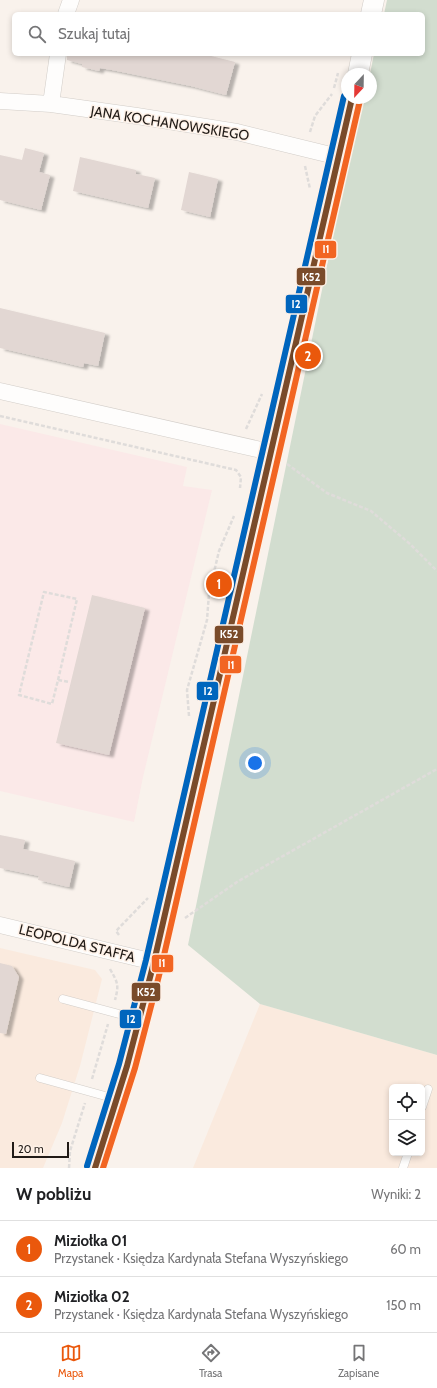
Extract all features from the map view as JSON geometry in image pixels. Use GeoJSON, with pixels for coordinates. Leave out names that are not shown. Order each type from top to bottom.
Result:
{"type":"FeatureCollection","features":[{"type":"Feature","properties":{"kind":"street"},"geometry":{"type":"LineString","coordinates":[[67,12],[71,0]]}},
{"type":"Feature","properties":{"kind":"street"},"geometry":{"type":"LineString","coordinates":[[371,12],[374,0]]}},
{"type":"Feature","properties":{"kind":"street"},"geometry":{"type":"LineString","coordinates":[[51,104],[58,56]]}},
{"type":"Feature","properties":{"kind":"street"},"geometry":{"type":"LineString","coordinates":[[359,68],[362,56]]}},
{"type":"Feature","properties":{"kind":"street","name":"JANA KOCHANOWSKIEGO"},"geometry":{"type":"LineString","coordinates":[[0,101],[51,104],[237,132],[339,157]]}},
{"type":"Feature","properties":{"kind":"street"},"geometry":{"type":"LineString","coordinates":[[95,1168],[117,1100],[154,962],[351,104]]}},
{"type":"Feature","properties":{"kind":"street"},"geometry":{"type":"LineString","coordinates":[[0,391],[270,452]]}},
{"type":"Feature","properties":{"kind":"street","name":"LEOPOLDA STAFFA"},"geometry":{"type":"LineString","coordinates":[[0,925],[154,962]]}},
{"type":"Feature","properties":{"kind":"lane"},"geometry":{"type":"LineString","coordinates":[[63,999],[139,1019]]}},
{"type":"Feature","properties":{"kind":"lane"},"geometry":{"type":"LineString","coordinates":[[40,1078],[117,1100]]}},
{"type":"Feature","properties":{"kind":"lane"},"geometry":{"type":"LineString","coordinates":[[425,1098],[428,1089]]}},
{"type":"Feature","properties":{"kind":"lane"},"geometry":{"type":"LineString","coordinates":[[403,1168],[407,1156]]}},
{"type":"Feature","properties":{"kind":"path"},"geometry":{"type":"LineString","coordinates":[[308,138],[315,116],[333,93],[339,67]]}},
{"type":"Feature","properties":{"kind":"path"},"geometry":{"type":"LineString","coordinates":[[0,416],[236,470],[241,477],[239,494]]}},
{"type":"Feature","properties":{"kind":"path"},"geometry":{"type":"LineString","coordinates":[[270,452],[327,493],[371,512],[410,544],[437,571]]}},
{"type":"Feature","properties":{"kind":"path"},"geometry":{"type":"LineString","coordinates":[[189,722],[187,690],[207,620],[209,593],[219,551],[235,515]]}},
{"type":"Feature","properties":{"kind":"path"},"geometry":{"type":"LineString","coordinates":[[44,592],[77,599],[58,680],[52,704],[19,695],[44,592]]}},
{"type":"Feature","properties":{"kind":"path"},"geometry":{"type":"LineString","coordinates":[[58,680],[70,682]]}},
{"type":"Feature","properties":{"kind":"path"},"geometry":{"type":"LineString","coordinates":[[160,935],[237,882],[437,769]]}},
{"type":"Feature","properties":{"kind":"path"},"geometry":{"type":"LineString","coordinates":[[119,935],[116,931],[149,896]]}},
{"type":"Feature","properties":{"kind":"path"},"geometry":{"type":"LineString","coordinates":[[68,1168],[70,1151],[89,1092],[118,988],[116,979],[110,969],[111,963]]}},
{"type":"Feature","properties":{"kind":"shaded area"},"geometry":{"type":"Polygon","coordinates":[[[0,424],[187,467],[183,486],[212,490],[143,777],[134,822],[0,791],[0,424]]]}},
{"type":"Feature","properties":{"kind":"shaded area"},"geometry":{"type":"Polygon","coordinates":[[[0,948],[95,970],[102,979],[80,1066],[62,1123],[43,1168],[0,1168],[0,948]]]}},
{"type":"Feature","properties":{"kind":"shaded area"},"geometry":{"type":"Polygon","coordinates":[[[260,1004],[437,1055],[437,1168],[193,1168],[260,1004]]]}},
{"type":"Feature","properties":{"kind":"green space"},"geometry":{"type":"Polygon","coordinates":[[[387,0],[437,0],[437,1055],[260,1004],[188,945],[349,158],[362,104],[377,104],[377,68],[371,68],[374,56],[425,56],[425,12],[384,12],[387,0]]]}},
{"type":"Feature","properties":{"kind":"building"},"geometry":{"type":"Polygon","coordinates":[[[67,56],[211,56],[235,62],[226,95],[191,86],[112,70],[100,68],[99,71],[82,67],[82,64],[67,60],[67,56]]]}},
{"type":"Feature","properties":{"kind":"building"},"geometry":{"type":"Polygon","coordinates":[[[25,148],[44,153],[39,172],[50,175],[41,210],[0,200],[0,155],[22,160],[25,148]]]}},
{"type":"Feature","properties":{"kind":"building"},"geometry":{"type":"Polygon","coordinates":[[[80,157],[136,170],[136,174],[155,178],[148,208],[73,191],[80,157]]]}},
{"type":"Feature","properties":{"kind":"building"},"geometry":{"type":"Polygon","coordinates":[[[189,172],[218,179],[210,217],[181,210],[189,172]]]}},
{"type":"Feature","properties":{"kind":"building"},"geometry":{"type":"Polygon","coordinates":[[[0,308],[105,333],[98,366],[84,363],[83,367],[0,348],[0,308]]]}},
{"type":"Feature","properties":{"kind":"building"},"geometry":{"type":"Polygon","coordinates":[[[92,595],[145,608],[109,755],[56,743],[92,595]]]}},
{"type":"Feature","properties":{"kind":"building"},"geometry":{"type":"Polygon","coordinates":[[[0,835],[25,840],[23,849],[75,861],[69,887],[38,880],[39,876],[0,868],[0,835]]]}},
{"type":"Feature","properties":{"kind":"building"},"geometry":{"type":"Polygon","coordinates":[[[0,963],[12,966],[19,977],[6,1034],[0,1033],[0,963]]]}},
{"type":"Feature","properties":{"kind":"transit line","name":"I2"},"geometry":{"type":"LineString","coordinates":[[87,1166],[119,1064],[146,960],[342,104]]}},
{"type":"Feature","properties":{"kind":"transit line","name":"K52"},"geometry":{"type":"LineString","coordinates":[[95,1168],[127,1066],[154,962],[351,104]]}},
{"type":"Feature","properties":{"kind":"transit line","name":"I1"},"geometry":{"type":"LineString","coordinates":[[103,1168],[135,1068],[162,964],[359,104]]}},
{"type":"Feature","properties":{"kind":"place","name":"Miziołka 02"},"geometry":{"type":"Point","coordinates":[308,356]}},
{"type":"Feature","properties":{"kind":"place","name":"Miziołka 01"},"geometry":{"type":"Point","coordinates":[219,584]}}]}
